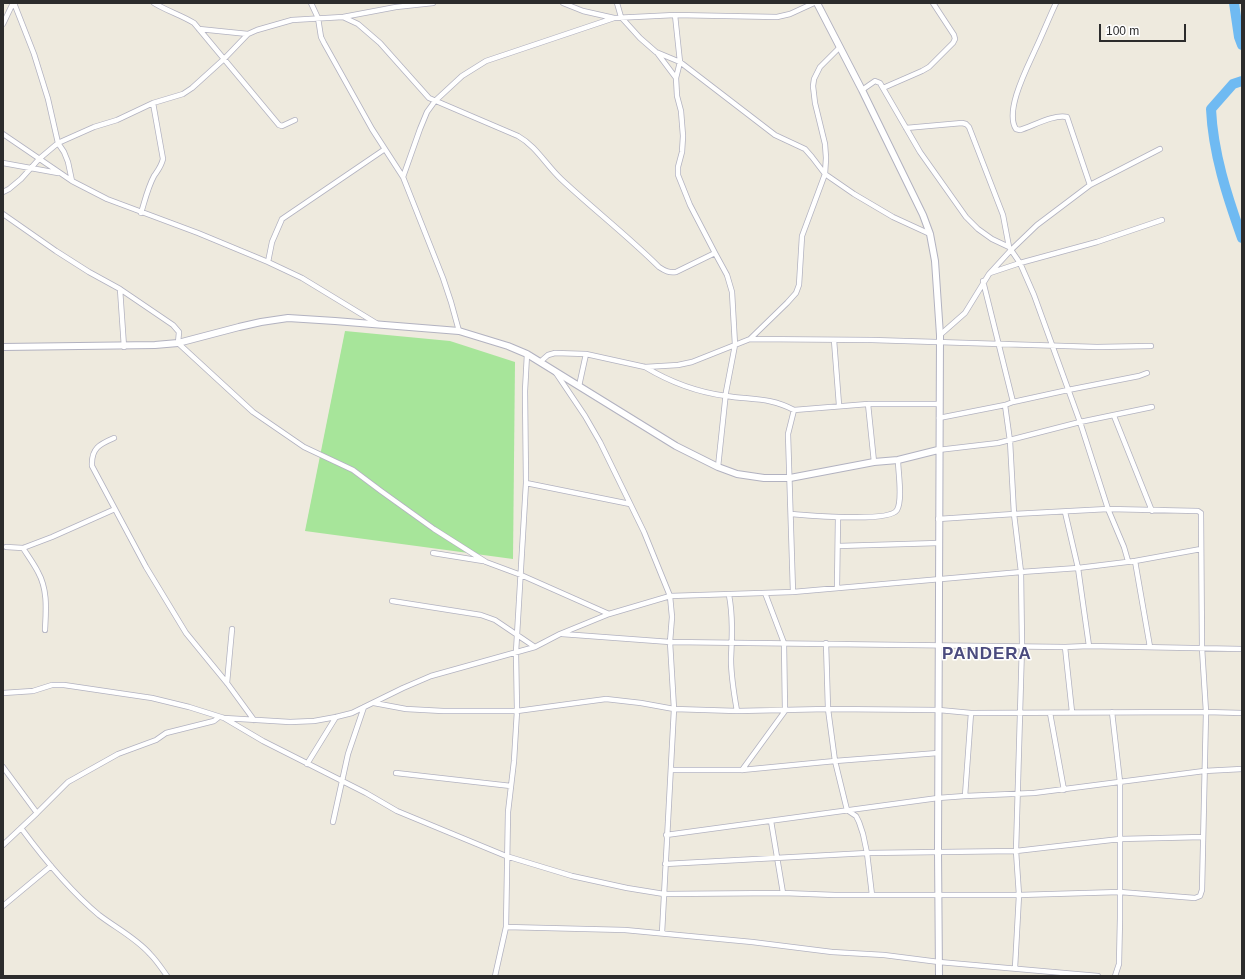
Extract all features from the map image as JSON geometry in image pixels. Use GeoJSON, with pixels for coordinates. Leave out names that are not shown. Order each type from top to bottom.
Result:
{"type":"FeatureCollection","features":[{"type":"Feature","properties":{"kind":"street"},"geometry":{"type":"LineString","coordinates":[[3,24],[14,3]]}},
{"type":"Feature","properties":{"kind":"street"},"geometry":{"type":"LineString","coordinates":[[14,3],[34,54],[48,98],[58,143],[68,162],[72,181]]}},
{"type":"Feature","properties":{"kind":"street"},"geometry":{"type":"LineString","coordinates":[[154,3],[194,23],[279,126],[295,120]]}},
{"type":"Feature","properties":{"kind":"street"},"geometry":{"type":"LineString","coordinates":[[311,3],[318,18],[321,36],[324,43],[372,129],[403,177],[443,278],[459,331]]}},
{"type":"Feature","properties":{"kind":"street"},"geometry":{"type":"LineString","coordinates":[[3,192],[21,179],[39,159],[58,143],[94,127],[117,120],[153,103],[183,94],[192,88],[248,34],[256,30],[292,20],[343,17],[410,4],[433,3]]}},
{"type":"Feature","properties":{"kind":"street"},"geometry":{"type":"LineString","coordinates":[[563,3],[583,11],[614,18]]}},
{"type":"Feature","properties":{"kind":"street"},"geometry":{"type":"LineString","coordinates":[[617,3],[621,17],[640,38],[656,52],[676,78]]}},
{"type":"Feature","properties":{"kind":"street"},"geometry":{"type":"LineString","coordinates":[[403,177],[427,112],[435,101],[462,76],[486,61],[614,18],[675,15],[777,17],[790,14],[816,3],[840,47],[914,194],[930,234],[935,261],[940,334],[938,450],[939,976]]}},
{"type":"Feature","properties":{"kind":"street"},"geometry":{"type":"LineString","coordinates":[[883,88],[929,67],[953,43],[955,39],[954,35],[933,3]]}},
{"type":"Feature","properties":{"kind":"street"},"geometry":{"type":"LineString","coordinates":[[1056,3],[1022,80],[1015,100],[1013,124],[1016,129],[1020,130],[1052,119],[1063,116],[1067,117],[1090,185]]}},
{"type":"Feature","properties":{"kind":"street"},"geometry":{"type":"LineString","coordinates":[[675,15],[680,62],[676,78],[677,96],[681,111],[683,136],[678,175],[690,205],[727,275],[732,292],[735,345],[725,396],[718,467]]}},
{"type":"Feature","properties":{"kind":"street"},"geometry":{"type":"LineString","coordinates":[[343,17],[358,24],[380,43],[429,98],[526,140],[535,148],[557,175],[583,200],[666,272],[676,272],[715,253]]}},
{"type":"Feature","properties":{"kind":"street"},"geometry":{"type":"LineString","coordinates":[[200,29],[248,34]]}},
{"type":"Feature","properties":{"kind":"street"},"geometry":{"type":"LineString","coordinates":[[540,362],[548,355],[555,353],[586,354],[645,367],[678,365],[692,362],[750,339],[787,303],[796,293],[799,285],[802,236],[825,174],[825,144],[815,102],[813,86],[816,73],[820,67],[840,47]]}},
{"type":"Feature","properties":{"kind":"street"},"geometry":{"type":"LineString","coordinates":[[656,52],[680,62],[775,135],[805,149],[825,174],[854,194],[893,217],[930,234]]}},
{"type":"Feature","properties":{"kind":"street"},"geometry":{"type":"LineString","coordinates":[[862,90],[875,81],[879,81],[920,152],[966,217],[978,229],[992,239],[1010,248]]}},
{"type":"Feature","properties":{"kind":"street"},"geometry":{"type":"LineString","coordinates":[[141,212],[151,183],[155,174],[159,171],[163,159],[153,103]]}},
{"type":"Feature","properties":{"kind":"street"},"geometry":{"type":"LineString","coordinates":[[906,128],[962,123],[969,127],[1003,215],[1010,248],[1020,263],[1034,296],[1080,422],[1108,509],[1124,547],[1128,561]]}},
{"type":"Feature","properties":{"kind":"street"},"geometry":{"type":"LineString","coordinates":[[3,134],[60,174],[107,199],[198,233],[268,262],[302,278],[378,324]]}},
{"type":"Feature","properties":{"kind":"street"},"geometry":{"type":"LineString","coordinates":[[268,262],[272,242],[282,219],[385,149]]}},
{"type":"Feature","properties":{"kind":"street"},"geometry":{"type":"LineString","coordinates":[[940,334],[954,324],[964,313],[983,281],[1010,248],[1037,225],[1090,185],[1160,149]]}},
{"type":"Feature","properties":{"kind":"street"},"geometry":{"type":"LineString","coordinates":[[3,163],[60,174]]}},
{"type":"Feature","properties":{"kind":"street"},"geometry":{"type":"LineString","coordinates":[[3,214],[56,251],[89,272],[120,289],[173,324],[178,332],[178,343],[253,412],[304,447],[353,470],[434,529],[486,562],[609,614]]}},
{"type":"Feature","properties":{"kind":"street"},"geometry":{"type":"LineString","coordinates":[[989,274],[1020,263],[1097,242],[1162,220]]}},
{"type":"Feature","properties":{"kind":"street"},"geometry":{"type":"LineString","coordinates":[[983,281],[1013,402]]}},
{"type":"Feature","properties":{"kind":"street"},"geometry":{"type":"LineString","coordinates":[[120,289],[124,347]]}},
{"type":"Feature","properties":{"kind":"street"},"geometry":{"type":"LineString","coordinates":[[3,348],[124,347],[178,343],[254,323],[288,318],[459,331],[508,346],[527,354],[676,446],[718,467],[746,476],[764,478],[790,478],[874,462],[898,460],[938,450],[1010,441],[1080,422],[1152,407]]}},
{"type":"Feature","properties":{"kind":"street"},"geometry":{"type":"LineString","coordinates":[[750,339],[940,342],[1097,347],[1152,346]]}},
{"type":"Feature","properties":{"kind":"street"},"geometry":{"type":"LineString","coordinates":[[834,340],[839,405]]}},
{"type":"Feature","properties":{"kind":"street"},"geometry":{"type":"LineString","coordinates":[[494,976],[506,927],[506,856],[508,812],[517,711],[516,652],[526,483],[525,391],[527,354]]}},
{"type":"Feature","properties":{"kind":"street"},"geometry":{"type":"LineString","coordinates":[[579,386],[586,354]]}},
{"type":"Feature","properties":{"kind":"street"},"geometry":{"type":"LineString","coordinates":[[645,367],[662,378],[677,384],[725,396],[771,400],[782,403],[794,410],[839,405],[939,404]]}},
{"type":"Feature","properties":{"kind":"street"},"geometry":{"type":"LineString","coordinates":[[555,372],[585,416],[600,442],[644,532],[670,596],[672,617],[670,642],[674,709],[666,835],[662,933]]}},
{"type":"Feature","properties":{"kind":"street"},"geometry":{"type":"LineString","coordinates":[[939,418],[1005,405],[1147,373]]}},
{"type":"Feature","properties":{"kind":"street"},"geometry":{"type":"LineString","coordinates":[[868,404],[874,462]]}},
{"type":"Feature","properties":{"kind":"street"},"geometry":{"type":"LineString","coordinates":[[1005,405],[1010,441],[1014,514],[1021,572],[1021,714],[1016,850],[1019,895],[1015,968]]}},
{"type":"Feature","properties":{"kind":"street"},"geometry":{"type":"LineString","coordinates":[[793,592],[788,434],[794,410]]}},
{"type":"Feature","properties":{"kind":"street"},"geometry":{"type":"LineString","coordinates":[[1114,416],[1152,511]]}},
{"type":"Feature","properties":{"kind":"street"},"geometry":{"type":"LineString","coordinates":[[114,438],[102,443],[96,448],[92,466],[146,567],[186,632],[227,683],[254,720]]}},
{"type":"Feature","properties":{"kind":"street"},"geometry":{"type":"LineString","coordinates":[[791,514],[864,518],[890,515],[898,509],[900,497],[898,460]]}},
{"type":"Feature","properties":{"kind":"street"},"geometry":{"type":"LineString","coordinates":[[526,483],[630,504]]}},
{"type":"Feature","properties":{"kind":"street"},"geometry":{"type":"LineString","coordinates":[[6,547],[24,548],[116,509]]}},
{"type":"Feature","properties":{"kind":"street"},"geometry":{"type":"LineString","coordinates":[[222,717],[262,741],[341,782],[366,793],[396,811],[506,856],[572,876],[627,888],[664,894],[783,893],[872,895],[1019,895],[1120,892],[1195,898],[1200,896],[1202,890],[1206,712],[1202,648],[1201,512],[1108,509],[938,519]]}},
{"type":"Feature","properties":{"kind":"street"},"geometry":{"type":"LineString","coordinates":[[1066,512],[1078,568],[1089,646]]}},
{"type":"Feature","properties":{"kind":"street"},"geometry":{"type":"LineString","coordinates":[[837,588],[838,517]]}},
{"type":"Feature","properties":{"kind":"street"},"geometry":{"type":"LineString","coordinates":[[838,546],[939,544]]}},
{"type":"Feature","properties":{"kind":"street"},"geometry":{"type":"LineString","coordinates":[[24,548],[39,573],[45,590],[45,630]]}},
{"type":"Feature","properties":{"kind":"street"},"geometry":{"type":"LineString","coordinates":[[3,693],[32,691],[52,685],[76,687],[152,698],[222,717],[290,722],[314,721],[336,718],[352,713],[403,688],[432,676],[535,647],[560,634],[609,614],[670,596],[793,592],[1078,568],[1135,561],[1201,549]]}},
{"type":"Feature","properties":{"kind":"street"},"geometry":{"type":"LineString","coordinates":[[433,553],[486,562]]}},
{"type":"Feature","properties":{"kind":"street"},"geometry":{"type":"LineString","coordinates":[[1135,561],[1150,646]]}},
{"type":"Feature","properties":{"kind":"street"},"geometry":{"type":"LineString","coordinates":[[742,770],[785,711],[784,643],[765,593]]}},
{"type":"Feature","properties":{"kind":"street"},"geometry":{"type":"LineString","coordinates":[[729,595],[733,642],[731,660],[732,688],[737,712]]}},
{"type":"Feature","properties":{"kind":"street"},"geometry":{"type":"LineString","coordinates":[[392,601],[481,615],[494,620],[535,647]]}},
{"type":"Feature","properties":{"kind":"street"},"geometry":{"type":"LineString","coordinates":[[227,683],[232,629]]}},
{"type":"Feature","properties":{"kind":"street"},"geometry":{"type":"LineString","coordinates":[[560,634],[670,642],[1022,645],[1065,647],[1150,646],[1242,649]]}},
{"type":"Feature","properties":{"kind":"street"},"geometry":{"type":"LineString","coordinates":[[826,643],[828,709],[835,760],[847,810],[856,816],[860,822],[867,853],[872,895]]}},
{"type":"Feature","properties":{"kind":"street"},"geometry":{"type":"LineString","coordinates":[[1065,647],[1072,712]]}},
{"type":"Feature","properties":{"kind":"street"},"geometry":{"type":"LineString","coordinates":[[374,703],[406,709],[443,711],[517,711],[606,699],[674,709],[737,712],[828,709],[939,710],[971,713],[1021,714],[1072,712],[1242,713]]}},
{"type":"Feature","properties":{"kind":"street"},"geometry":{"type":"LineString","coordinates":[[333,822],[348,754],[364,707]]}},
{"type":"Feature","properties":{"kind":"street"},"geometry":{"type":"LineString","coordinates":[[1112,712],[1120,782],[1120,892],[1118,964],[1115,976]]}},
{"type":"Feature","properties":{"kind":"street"},"geometry":{"type":"LineString","coordinates":[[965,796],[971,713]]}},
{"type":"Feature","properties":{"kind":"street"},"geometry":{"type":"LineString","coordinates":[[1050,713],[1064,790]]}},
{"type":"Feature","properties":{"kind":"street"},"geometry":{"type":"LineString","coordinates":[[3,845],[68,782],[118,754],[156,740],[166,733],[214,721],[222,717]]}},
{"type":"Feature","properties":{"kind":"street"},"geometry":{"type":"LineString","coordinates":[[307,764],[336,718]]}},
{"type":"Feature","properties":{"kind":"street"},"geometry":{"type":"LineString","coordinates":[[671,770],[742,770],[835,760],[938,753]]}},
{"type":"Feature","properties":{"kind":"street"},"geometry":{"type":"LineString","coordinates":[[3,767],[37,813]]}},
{"type":"Feature","properties":{"kind":"street"},"geometry":{"type":"LineString","coordinates":[[666,835],[938,798],[1034,794],[1204,771],[1242,769]]}},
{"type":"Feature","properties":{"kind":"street"},"geometry":{"type":"LineString","coordinates":[[396,773],[511,786]]}},
{"type":"Feature","properties":{"kind":"street"},"geometry":{"type":"LineString","coordinates":[[771,821],[783,893]]}},
{"type":"Feature","properties":{"kind":"street"},"geometry":{"type":"LineString","coordinates":[[21,828],[51,866],[79,896],[99,914],[141,945],[167,976]]}},
{"type":"Feature","properties":{"kind":"street"},"geometry":{"type":"LineString","coordinates":[[665,864],[867,853],[1016,850],[1120,840],[1203,836]]}},
{"type":"Feature","properties":{"kind":"street"},"geometry":{"type":"LineString","coordinates":[[3,906],[51,866]]}},
{"type":"Feature","properties":{"kind":"street"},"geometry":{"type":"LineString","coordinates":[[506,927],[599,928],[662,933],[832,952],[884,955],[939,962],[1098,976]]}},
{"type":"Feature","properties":{"kind":"green space"},"geometry":{"type":"Polygon","coordinates":[[[345,331],[450,341],[515,362],[513,559],[305,531],[345,331]]]}},
{"type":"Feature","properties":{"kind":"waterway"},"geometry":{"type":"LineString","coordinates":[[1234,3],[1239,37],[1242,45]]}},
{"type":"Feature","properties":{"kind":"waterway"},"geometry":{"type":"LineString","coordinates":[[1242,81],[1233,84],[1211,109],[1212,125],[1218,158],[1226,190],[1242,238]]}},
{"type":"Feature","properties":{"kind":"district","name":"PANDERA"},"geometry":{"type":"Point","coordinates":[987,654]}}]}
